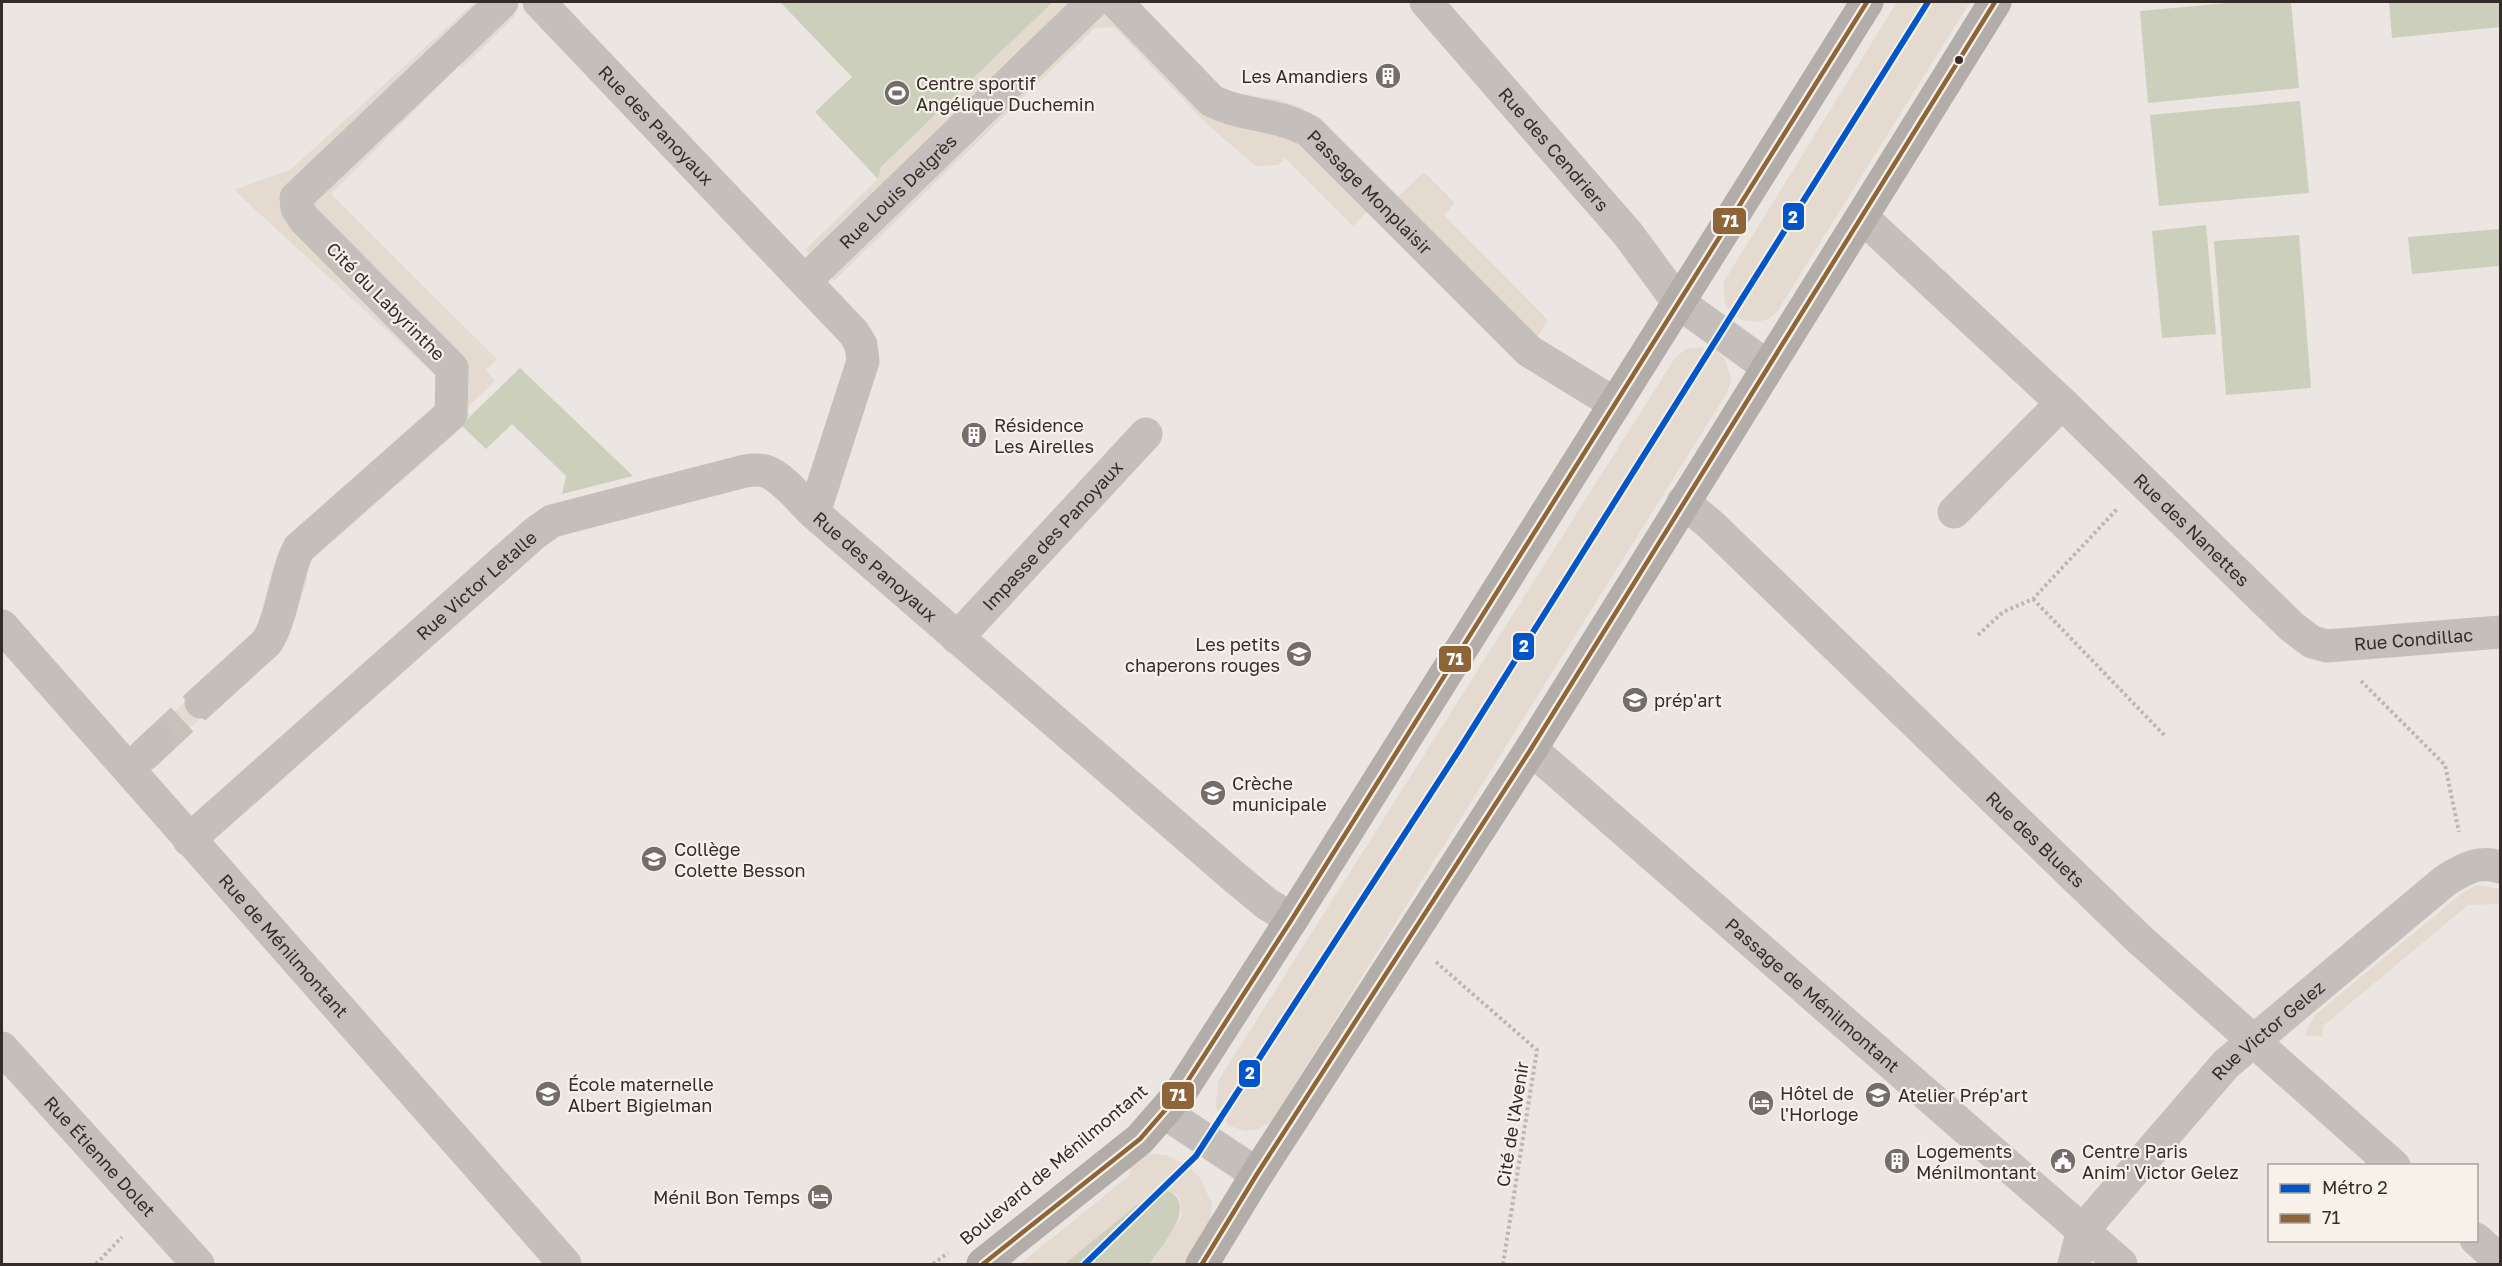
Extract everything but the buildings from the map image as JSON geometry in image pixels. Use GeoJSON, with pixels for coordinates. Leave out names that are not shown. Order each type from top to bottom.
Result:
{"type":"FeatureCollection","features":[{"type":"Feature","properties":{"kind":"main road","name":"Boulevard de Ménilmontant"},"geometry":{"type":"LineString","coordinates":[[983,1264],[1140,1139],[1165,1113],[1197,1068],[1867,2]]}},
{"type":"Feature","properties":{"kind":"main road"},"geometry":{"type":"LineString","coordinates":[[1202,1264],[1257,1174],[1531,749],[1767,367],[1863,218],[1995,2]]}},
{"type":"Feature","properties":{"kind":"street","name":"Cité du Labyrinthe"},"geometry":{"type":"LineString","coordinates":[[201,702],[267,642],[274,630],[292,562],[299,548],[451,414],[452,368],[304,219],[297,208],[296,198],[502,2]]}},
{"type":"Feature","properties":{"kind":"street","name":"Rue des Panoyaux"},"geometry":{"type":"LineString","coordinates":[[540,2],[854,333],[861,345],[863,361],[814,513],[1232,875],[1292,920]]}},
{"type":"Feature","properties":{"kind":"street","name":"Rue Louis Delgrès"},"geometry":{"type":"LineString","coordinates":[[805,281],[1093,2]]}},
{"type":"Feature","properties":{"kind":"street","name":"Passage Monplaisir"},"geometry":{"type":"LineString","coordinates":[[1116,2],[1212,101],[1226,108],[1294,123],[1309,131],[1529,351],[1615,404]]}},
{"type":"Feature","properties":{"kind":"street","name":"Rue des Cendriers"},"geometry":{"type":"LineString","coordinates":[[1425,2],[1628,234],[1678,302]]}},
{"type":"Feature","properties":{"kind":"street","name":"Rue des Nanettes"},"geometry":{"type":"LineString","coordinates":[[1863,218],[2062,404],[2291,626],[2312,642],[2327,646]]}},
{"type":"Feature","properties":{"kind":"street"},"geometry":{"type":"LineString","coordinates":[[1678,302],[1767,367]]}},
{"type":"Feature","properties":{"kind":"street"},"geometry":{"type":"LineString","coordinates":[[1954,512],[2062,404]]}},
{"type":"Feature","properties":{"kind":"street","name":"Impasse des Panoyaux"},"geometry":{"type":"LineString","coordinates":[[957,638],[1146,434]]}},
{"type":"Feature","properties":{"kind":"street","name":"Rue Victor Letalle"},"geometry":{"type":"LineString","coordinates":[[189,840],[535,533],[552,521],[756,470],[765,471],[777,478],[814,513]]}},
{"type":"Feature","properties":{"kind":"street","name":"Rue des Bluets"},"geometry":{"type":"LineString","coordinates":[[1683,502],[1710,524],[2137,937],[2392,1164]]}},
{"type":"Feature","properties":{"kind":"street","name":"Rue de Ménilmontant"},"geometry":{"type":"LineString","coordinates":[[2,626],[565,1264]]}},
{"type":"Feature","properties":{"kind":"street","name":"Rue Condillac"},"geometry":{"type":"LineString","coordinates":[[2327,646],[2500,632]]}},
{"type":"Feature","properties":{"kind":"street","name":"Passage de Ménilmontant"},"geometry":{"type":"LineString","coordinates":[[1531,749],[2121,1264]]}},
{"type":"Feature","properties":{"kind":"street","name":"Rue Victor Gelez"},"geometry":{"type":"LineString","coordinates":[[2083,1230],[2226,1064],[2446,880],[2483,866]]}},
{"type":"Feature","properties":{"kind":"street","name":"Rue Étienne Dolet"},"geometry":{"type":"LineString","coordinates":[[2,1048],[198,1264]]}},
{"type":"Feature","properties":{"kind":"street","name":"Boulevard de Ménilmontant"},"geometry":{"type":"LineString","coordinates":[[1165,1113],[1257,1174]]}},
{"type":"Feature","properties":{"kind":"street"},"geometry":{"type":"LineString","coordinates":[[2074,1264],[2083,1230]]}},
{"type":"Feature","properties":{"kind":"street"},"geometry":{"type":"LineString","coordinates":[[2478,1241],[2500,1261]]}},
{"type":"Feature","properties":{"kind":"path"},"geometry":{"type":"LineString","coordinates":[[1978,634],[2003,612],[2032,599],[2143,482]]}},
{"type":"Feature","properties":{"kind":"path"},"geometry":{"type":"LineString","coordinates":[[2032,599],[2166,737]]}},
{"type":"Feature","properties":{"kind":"path"},"geometry":{"type":"LineString","coordinates":[[2327,646],[2445,765],[2483,866]]}},
{"type":"Feature","properties":{"kind":"path","name":"Cité de l'Avenir"},"geometry":{"type":"LineString","coordinates":[[1408,938],[1537,1050],[1503,1264]]}},
{"type":"Feature","properties":{"kind":"path","name":"Boulevard de Ménilmontant"},"geometry":{"type":"LineString","coordinates":[[933,1264],[952,1250]]}},
{"type":"Feature","properties":{"kind":"green space","name":"Centre sportif Angélique Duchemin"},"geometry":{"type":"Polygon","coordinates":[[[780,2],[1053,2],[881,167],[878,179],[815,112],[852,77],[780,2]]]}},
{"type":"Feature","properties":{"kind":"green space"},"geometry":{"type":"Polygon","coordinates":[[[2239,2],[2291,2],[2299,88],[2148,103],[2140,11],[2239,2]]]}},
{"type":"Feature","properties":{"kind":"green space"},"geometry":{"type":"Polygon","coordinates":[[[2389,2],[2500,2],[2500,27],[2392,38],[2389,2]]]}},
{"type":"Feature","properties":{"kind":"green space"},"geometry":{"type":"Polygon","coordinates":[[[2300,101],[2309,193],[2159,206],[2150,115],[2300,101]]]}},
{"type":"Feature","properties":{"kind":"green space"},"geometry":{"type":"Polygon","coordinates":[[[2206,225],[2216,334],[2162,338],[2152,231],[2206,225]]]}},
{"type":"Feature","properties":{"kind":"green space"},"geometry":{"type":"Polygon","coordinates":[[[2500,229],[2500,266],[2412,274],[2408,237],[2500,229]]]}},
{"type":"Feature","properties":{"kind":"green space"},"geometry":{"type":"Polygon","coordinates":[[[2299,235],[2311,388],[2226,395],[2214,241],[2299,235]]]}},
{"type":"Feature","properties":{"kind":"green space"},"geometry":{"type":"Polygon","coordinates":[[[520,368],[633,476],[562,494],[566,476],[512,424],[486,449],[461,425],[520,368]]]}},
{"type":"Feature","properties":{"kind":"green space"},"geometry":{"type":"Polygon","coordinates":[[[1163,1189],[1174,1195],[1180,1203],[1180,1213],[1170,1235],[1150,1264],[1064,1264],[1149,1195],[1163,1189]]]}},
{"type":"Feature","properties":{"kind":"shaded area"},"geometry":{"type":"Polygon","coordinates":[[[475,2],[501,2],[515,16],[462,68],[459,66],[331,194],[497,359],[486,370],[495,381],[469,406],[467,410],[470,417],[462,425],[463,427],[307,564],[307,580],[288,640],[165,750],[151,733],[254,638],[277,554],[285,539],[436,404],[435,375],[234,190],[290,170],[475,2]]]}},
{"type":"Feature","properties":{"kind":"shaded area"},"geometry":{"type":"Polygon","coordinates":[[[1053,2],[1138,2],[1218,85],[1233,93],[1275,99],[1301,107],[1396,199],[1424,172],[1455,203],[1444,215],[1548,320],[1520,365],[1368,211],[1353,226],[1285,158],[1278,165],[1256,166],[1208,125],[1114,27],[1095,28],[834,281],[805,250],[878,179],[881,167],[1053,2]]]}},
{"type":"Feature","properties":{"kind":"shaded area"},"geometry":{"type":"Polygon","coordinates":[[[1897,2],[1970,2],[1777,312],[1768,319],[1757,322],[1742,320],[1732,314],[1725,303],[1723,283],[1897,2]]]}},
{"type":"Feature","properties":{"kind":"shaded area"},"geometry":{"type":"Polygon","coordinates":[[[1700,347],[1714,349],[1725,359],[1731,379],[1728,391],[1271,1122],[1259,1129],[1245,1131],[1230,1126],[1216,1107],[1218,1081],[1675,358],[1686,349],[1700,347]]]}},
{"type":"Feature","properties":{"kind":"shaded area"},"geometry":{"type":"Polygon","coordinates":[[[2477,885],[2500,889],[2500,904],[2468,905],[2323,1026],[2323,1037],[2305,1035],[2314,1016],[2461,894],[2477,885]]]}},
{"type":"Feature","properties":{"kind":"shaded area"},"geometry":{"type":"Polygon","coordinates":[[[1142,1155],[1166,1155],[1188,1166],[1200,1178],[1212,1204],[1209,1229],[1187,1264],[1151,1264],[1182,1216],[1180,1199],[1176,1194],[1164,1189],[1150,1194],[1064,1264],[1020,1264],[1131,1174],[1128,1162],[1142,1155]]]}},
{"type":"Feature","properties":{"kind":"tunnel"},"geometry":{"type":"LineString","coordinates":[[158,742],[201,702]]}},
{"type":"Feature","properties":{"kind":"metro line","name":"2"},"geometry":{"type":"LineString","coordinates":[[1085,1264],[1196,1156],[1459,750],[1928,2]]}},
{"type":"Feature","properties":{"kind":"transit line","name":"71"},"geometry":{"type":"LineString","coordinates":[[983,1264],[1140,1139],[1180,1093],[1292,919],[1867,2]]}},
{"type":"Feature","properties":{"kind":"transit line","name":"71"},"geometry":{"type":"LineString","coordinates":[[1202,1264],[1257,1174],[1531,749],[1995,2]]}},
{"type":"Feature","properties":{"kind":"place","name":"Les Amandiers"},"geometry":{"type":"Point","coordinates":[1388,76]}},
{"type":"Feature","properties":{"kind":"place","name":"Centre sportif Angélique Duchemin"},"geometry":{"type":"Point","coordinates":[897,93]}},
{"type":"Feature","properties":{"kind":"place","name":"Résidence Les Airelles"},"geometry":{"type":"Point","coordinates":[974,435]}},
{"type":"Feature","properties":{"kind":"place","name":"Les petits chaperons rouges"},"geometry":{"type":"Point","coordinates":[1299,654]}},
{"type":"Feature","properties":{"kind":"place","name":"prép'art"},"geometry":{"type":"Point","coordinates":[1635,700]}},
{"type":"Feature","properties":{"kind":"place","name":"Crèche municipale"},"geometry":{"type":"Point","coordinates":[1213,793]}},
{"type":"Feature","properties":{"kind":"place","name":"Collège Colette Besson"},"geometry":{"type":"Point","coordinates":[654,859]}},
{"type":"Feature","properties":{"kind":"place","name":"École maternelle Albert Bigielman"},"geometry":{"type":"Point","coordinates":[548,1094]}},
{"type":"Feature","properties":{"kind":"place","name":"Atelier Prép'art"},"geometry":{"type":"Point","coordinates":[1878,1095]}},
{"type":"Feature","properties":{"kind":"place","name":"Hôtel de l'Horloge"},"geometry":{"type":"Point","coordinates":[1761,1103]}},
{"type":"Feature","properties":{"kind":"place","name":"Logements Ménilmontant"},"geometry":{"type":"Point","coordinates":[1897,1161]}},
{"type":"Feature","properties":{"kind":"place","name":"Centre Paris Anim' Victor Gelez"},"geometry":{"type":"Point","coordinates":[2063,1161]}},
{"type":"Feature","properties":{"kind":"place","name":"Ménil Bon Temps"},"geometry":{"type":"Point","coordinates":[820,1197]}}]}
